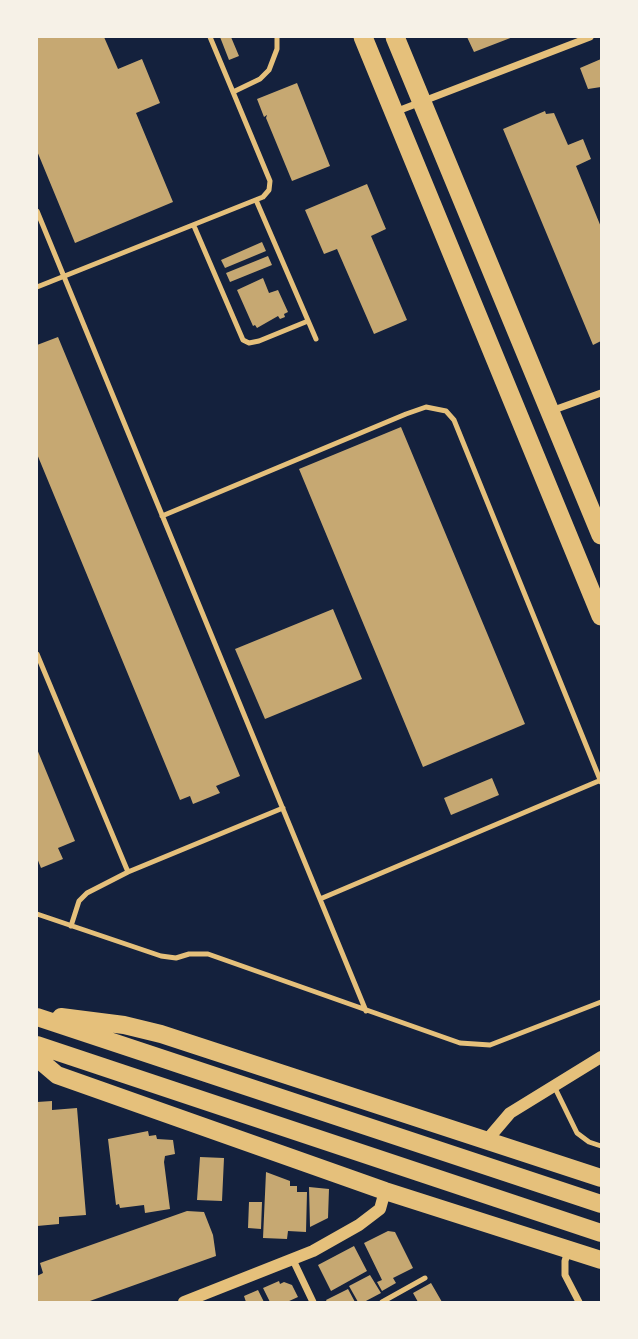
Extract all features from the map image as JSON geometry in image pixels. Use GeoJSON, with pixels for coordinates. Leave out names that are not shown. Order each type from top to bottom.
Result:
{"type":"FeatureCollection","features":[{"type":"Feature","properties":{"kind":"highway"},"geometry":{"type":"LineString","coordinates":[[363,37],[601,616]]}},
{"type":"Feature","properties":{"kind":"highway"},"geometry":{"type":"LineString","coordinates":[[395,37],[601,535]]}},
{"type":"Feature","properties":{"kind":"main road"},"geometry":{"type":"LineString","coordinates":[[37,1015],[124,1025],[161,1034],[601,1178]]}},
{"type":"Feature","properties":{"kind":"main road"},"geometry":{"type":"LineString","coordinates":[[37,1015],[601,1204]]}},
{"type":"Feature","properties":{"kind":"main road"},"geometry":{"type":"LineString","coordinates":[[37,1045],[601,1233]]}},
{"type":"Feature","properties":{"kind":"main road"},"geometry":{"type":"LineString","coordinates":[[37,1058],[57,1075],[385,1191],[601,1260]]}},
{"type":"Feature","properties":{"kind":"street"},"geometry":{"type":"LineString","coordinates":[[394,113],[587,37]]}},
{"type":"Feature","properties":{"kind":"street"},"geometry":{"type":"LineString","coordinates":[[550,412],[601,393]]}},
{"type":"Feature","properties":{"kind":"street"},"geometry":{"type":"LineString","coordinates":[[487,1140],[510,1113],[601,1057]]}},
{"type":"Feature","properties":{"kind":"street"},"geometry":{"type":"LineString","coordinates":[[184,1302],[293,1260],[359,1225],[380,1209],[385,1191]]}},
{"type":"Feature","properties":{"kind":"street"},"geometry":{"type":"LineString","coordinates":[[568,1250],[565,1275],[579,1302]]}},
{"type":"Feature","properties":{"kind":"street"},"geometry":{"type":"LineString","coordinates":[[293,1260],[313,1302]]}},
{"type":"Feature","properties":{"kind":"lane"},"geometry":{"type":"LineString","coordinates":[[37,287],[194,226],[263,197],[269,190],[270,181],[209,37]]}},
{"type":"Feature","properties":{"kind":"lane"},"geometry":{"type":"LineString","coordinates":[[233,92],[260,79],[269,70],[277,49],[276,37]]}},
{"type":"Feature","properties":{"kind":"lane"},"geometry":{"type":"LineString","coordinates":[[256,200],[316,338]]}},
{"type":"Feature","properties":{"kind":"lane"},"geometry":{"type":"LineString","coordinates":[[37,211],[366,1011]]}},
{"type":"Feature","properties":{"kind":"lane"},"geometry":{"type":"LineString","coordinates":[[194,226],[243,340],[249,343],[259,341],[308,321]]}},
{"type":"Feature","properties":{"kind":"lane"},"geometry":{"type":"LineString","coordinates":[[162,516],[426,407],[446,411],[454,420],[601,781],[320,899]]}},
{"type":"Feature","properties":{"kind":"lane"},"geometry":{"type":"LineString","coordinates":[[37,654],[128,872]]}},
{"type":"Feature","properties":{"kind":"lane"},"geometry":{"type":"LineString","coordinates":[[71,926],[79,901],[87,893],[128,872],[282,808]]}},
{"type":"Feature","properties":{"kind":"lane"},"geometry":{"type":"LineString","coordinates":[[37,914],[161,956],[176,958],[189,954],[208,954],[460,1043],[490,1045],[601,1002]]}},
{"type":"Feature","properties":{"kind":"lane"},"geometry":{"type":"LineString","coordinates":[[554,1085],[572,1127],[583,1139],[601,1146]]}},
{"type":"Feature","properties":{"kind":"lane"},"geometry":{"type":"LineString","coordinates":[[382,1302],[425,1278]]}},
{"type":"Feature","properties":{"kind":"building"},"geometry":{"type":"Polygon","coordinates":[[[37,37],[104,37],[118,69],[142,59],[160,103],[136,113],[173,202],[75,243],[37,151],[37,37]]]}},
{"type":"Feature","properties":{"kind":"building"},"geometry":{"type":"Polygon","coordinates":[[[220,37],[231,37],[239,56],[229,60],[220,37]]]}},
{"type":"Feature","properties":{"kind":"building"},"geometry":{"type":"Polygon","coordinates":[[[467,37],[513,37],[474,52],[467,37]]]}},
{"type":"Feature","properties":{"kind":"building"},"geometry":{"type":"Polygon","coordinates":[[[601,59],[601,87],[588,89],[580,68],[601,59]]]}},
{"type":"Feature","properties":{"kind":"building"},"geometry":{"type":"Polygon","coordinates":[[[297,83],[330,166],[292,181],[267,115],[264,117],[257,99],[297,83]]]}},
{"type":"Feature","properties":{"kind":"building"},"geometry":{"type":"Polygon","coordinates":[[[545,111],[546,114],[554,113],[568,145],[583,139],[591,159],[576,166],[601,227],[601,341],[593,345],[503,129],[545,111]]]}},
{"type":"Feature","properties":{"kind":"building"},"geometry":{"type":"Polygon","coordinates":[[[367,184],[386,229],[371,236],[407,320],[374,334],[337,249],[324,254],[305,210],[367,184]]]}},
{"type":"Feature","properties":{"kind":"building"},"geometry":{"type":"Polygon","coordinates":[[[262,242],[266,251],[225,268],[221,260],[262,242]]]}},
{"type":"Feature","properties":{"kind":"building"},"geometry":{"type":"Polygon","coordinates":[[[268,256],[272,265],[230,282],[226,273],[268,256]]]}},
{"type":"Feature","properties":{"kind":"building"},"geometry":{"type":"Polygon","coordinates":[[[263,278],[269,293],[278,290],[288,312],[284,314],[285,317],[280,319],[278,316],[257,328],[253,326],[237,290],[263,278]]]}},
{"type":"Feature","properties":{"kind":"building"},"geometry":{"type":"Polygon","coordinates":[[[58,337],[240,776],[216,786],[220,793],[193,804],[190,796],[180,800],[37,454],[37,345],[58,337]]]}},
{"type":"Feature","properties":{"kind":"building"},"geometry":{"type":"Polygon","coordinates":[[[401,427],[525,724],[423,767],[299,469],[401,427]]]}},
{"type":"Feature","properties":{"kind":"building"},"geometry":{"type":"Polygon","coordinates":[[[333,609],[362,679],[265,719],[235,649],[333,609]]]}},
{"type":"Feature","properties":{"kind":"building"},"geometry":{"type":"Polygon","coordinates":[[[37,749],[75,841],[58,848],[63,859],[41,868],[37,858],[37,749]]]}},
{"type":"Feature","properties":{"kind":"building"},"geometry":{"type":"Polygon","coordinates":[[[492,778],[499,795],[451,815],[444,798],[492,778]]]}},
{"type":"Feature","properties":{"kind":"building"},"geometry":{"type":"Polygon","coordinates":[[[52,1101],[52,1110],[77,1108],[86,1215],[59,1217],[59,1224],[37,1226],[37,1102],[52,1101]]]}},
{"type":"Feature","properties":{"kind":"building"},"geometry":{"type":"Polygon","coordinates":[[[148,1131],[149,1136],[156,1135],[157,1139],[173,1140],[175,1154],[165,1156],[164,1162],[170,1209],[145,1213],[144,1205],[120,1208],[119,1204],[116,1205],[108,1139],[148,1131]]]}},
{"type":"Feature","properties":{"kind":"building"},"geometry":{"type":"Polygon","coordinates":[[[200,1157],[224,1158],[222,1201],[197,1200],[200,1157]]]}},
{"type":"Feature","properties":{"kind":"building"},"geometry":{"type":"Polygon","coordinates":[[[266,1172],[290,1181],[290,1186],[297,1186],[297,1192],[307,1192],[306,1232],[288,1231],[287,1239],[263,1238],[266,1172]]]}},
{"type":"Feature","properties":{"kind":"building"},"geometry":{"type":"Polygon","coordinates":[[[309,1187],[329,1189],[328,1218],[310,1227],[309,1187]]]}},
{"type":"Feature","properties":{"kind":"building"},"geometry":{"type":"Polygon","coordinates":[[[249,1202],[262,1202],[261,1229],[248,1228],[249,1202]]]}},
{"type":"Feature","properties":{"kind":"building"},"geometry":{"type":"Polygon","coordinates":[[[187,1211],[204,1212],[213,1235],[216,1256],[87,1302],[37,1302],[37,1276],[43,1273],[40,1263],[187,1211]]]}},
{"type":"Feature","properties":{"kind":"building"},"geometry":{"type":"Polygon","coordinates":[[[388,1231],[395,1232],[413,1268],[393,1278],[396,1283],[382,1291],[377,1282],[382,1280],[364,1243],[388,1231]]]}},
{"type":"Feature","properties":{"kind":"building"},"geometry":{"type":"Polygon","coordinates":[[[354,1246],[367,1271],[331,1291],[318,1265],[354,1246]]]}},
{"type":"Feature","properties":{"kind":"building"},"geometry":{"type":"Polygon","coordinates":[[[370,1275],[381,1293],[364,1302],[358,1302],[349,1286],[370,1275]]]}},
{"type":"Feature","properties":{"kind":"building"},"geometry":{"type":"Polygon","coordinates":[[[279,1281],[280,1284],[284,1282],[292,1285],[298,1297],[287,1302],[270,1302],[263,1288],[279,1281]]]}},
{"type":"Feature","properties":{"kind":"building"},"geometry":{"type":"Polygon","coordinates":[[[431,1283],[442,1302],[418,1302],[413,1293],[431,1283]]]}},
{"type":"Feature","properties":{"kind":"building"},"geometry":{"type":"Polygon","coordinates":[[[348,1289],[355,1302],[327,1302],[326,1300],[348,1289]]]}},
{"type":"Feature","properties":{"kind":"building"},"geometry":{"type":"Polygon","coordinates":[[[258,1290],[264,1302],[246,1302],[244,1296],[258,1290]]]}}]}
